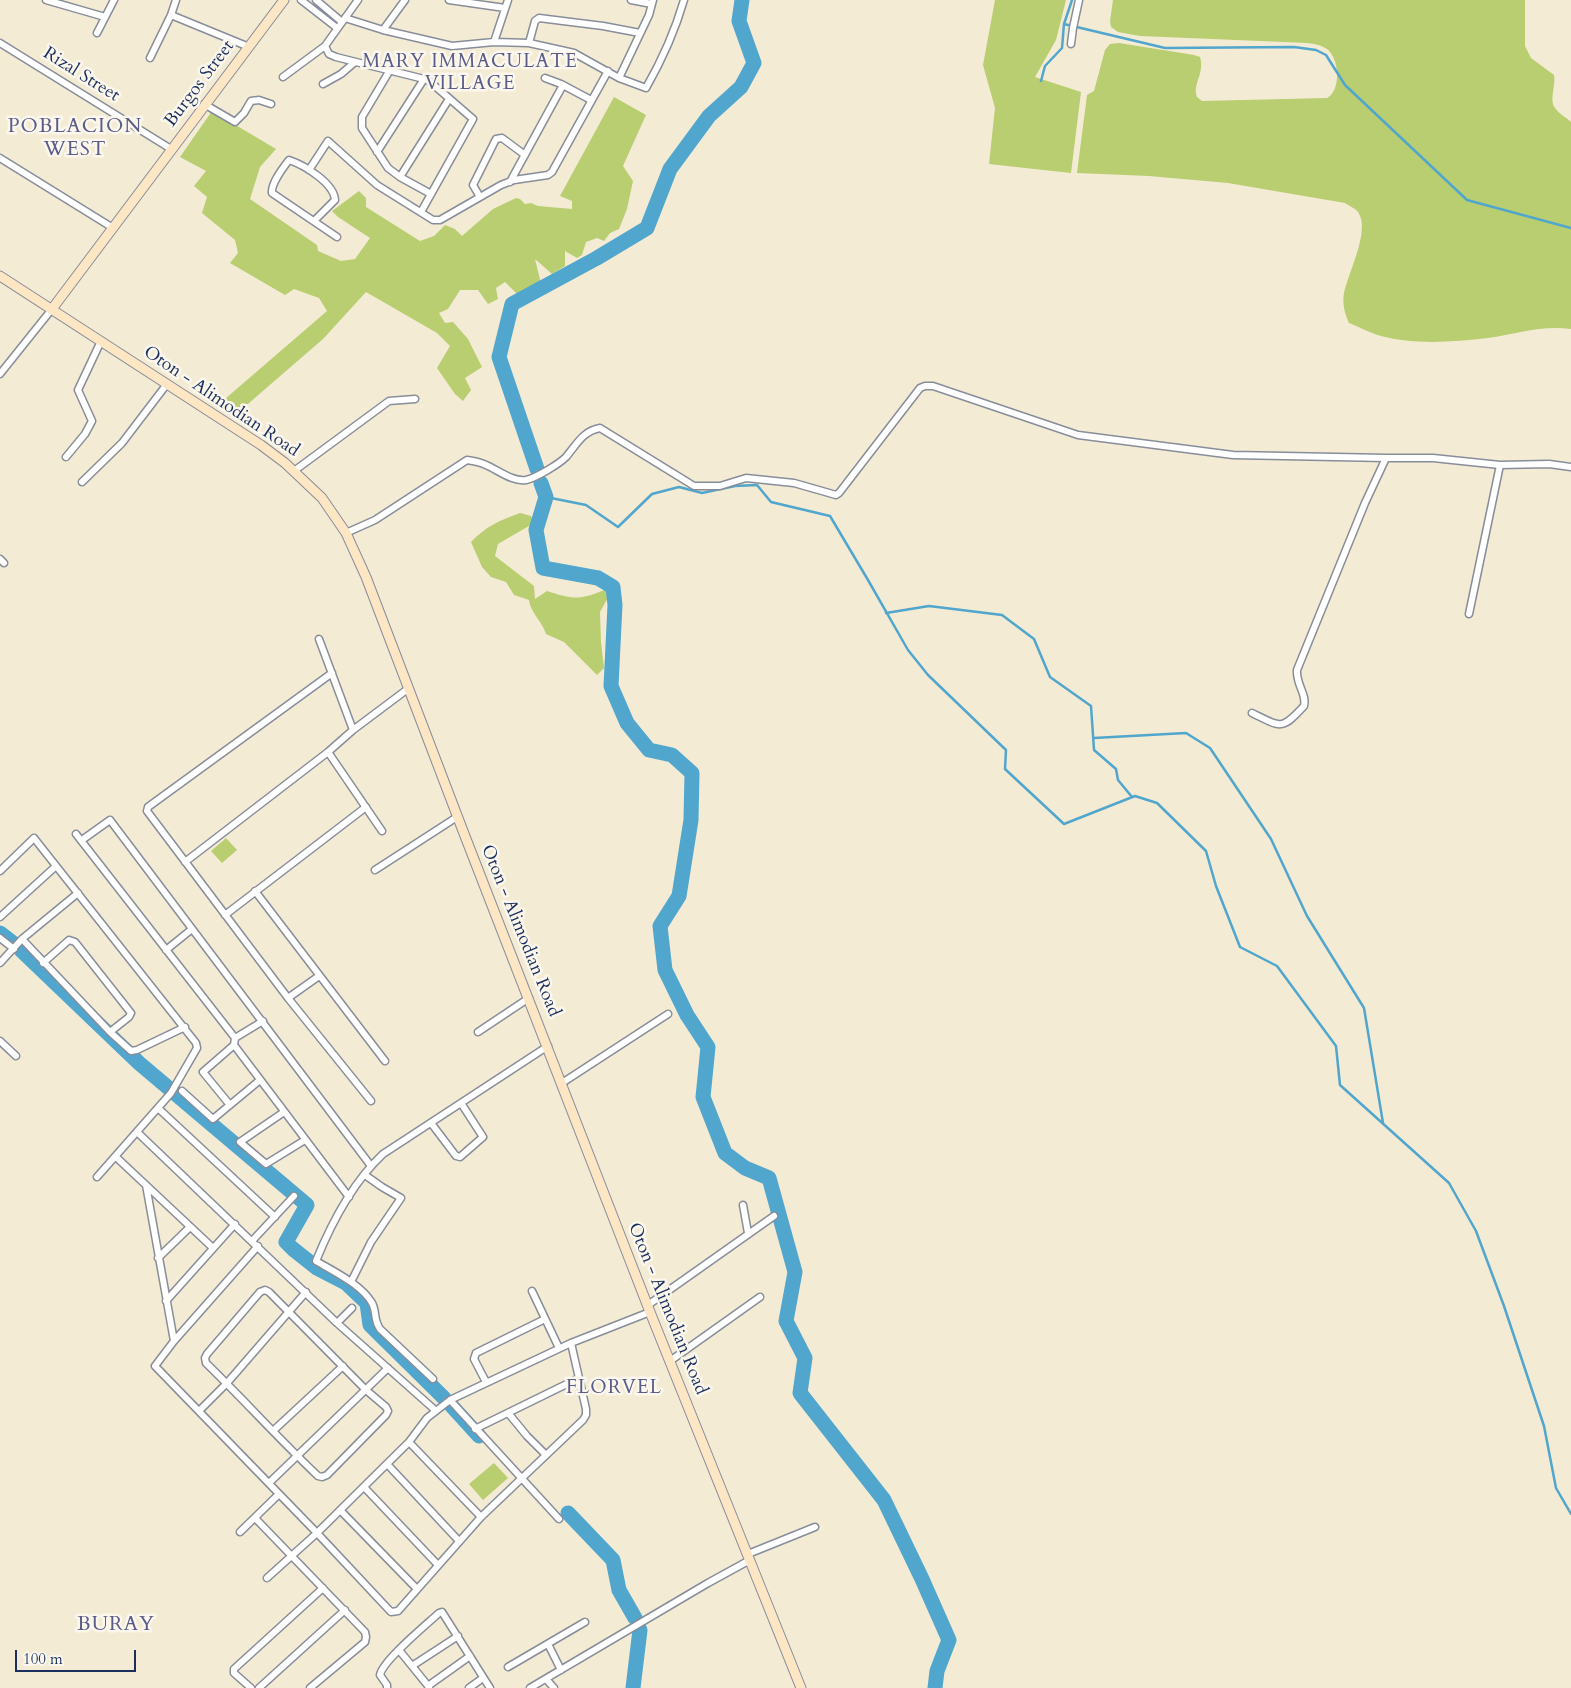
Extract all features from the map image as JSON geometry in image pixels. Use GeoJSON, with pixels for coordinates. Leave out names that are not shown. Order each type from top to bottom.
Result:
{"type":"FeatureCollection","features":[{"type":"Feature","properties":{"kind":"main road","name":"Burgos Street"},"geometry":{"type":"LineString","coordinates":[[52,309],[204,104],[284,0]]}},
{"type":"Feature","properties":{"kind":"main road","name":"Oton - Alimodian Road"},"geometry":{"type":"LineString","coordinates":[[0,276],[261,445],[294,471],[322,498],[346,533],[366,577],[457,817],[548,1046],[649,1309],[801,1688]]}},
{"type":"Feature","properties":{"kind":"street"},"geometry":{"type":"LineString","coordinates":[[46,0],[105,17]]}},
{"type":"Feature","properties":{"kind":"street"},"geometry":{"type":"LineString","coordinates":[[97,32],[114,0]]}},
{"type":"Feature","properties":{"kind":"street"},"geometry":{"type":"LineString","coordinates":[[150,58],[171,15],[176,0]]}},
{"type":"Feature","properties":{"kind":"street"},"geometry":{"type":"LineString","coordinates":[[301,0],[337,28]]}},
{"type":"Feature","properties":{"kind":"street"},"geometry":{"type":"LineString","coordinates":[[316,0],[343,20],[452,46],[494,42],[529,43],[579,55],[618,78],[646,88],[659,66],[678,23],[684,0]]}},
{"type":"Feature","properties":{"kind":"street"},"geometry":{"type":"LineString","coordinates":[[283,77],[324,46],[358,0]]}},
{"type":"Feature","properties":{"kind":"street"},"geometry":{"type":"LineString","coordinates":[[383,30],[405,0]]}},
{"type":"Feature","properties":{"kind":"street"},"geometry":{"type":"LineString","coordinates":[[449,0],[469,1],[505,8]]}},
{"type":"Feature","properties":{"kind":"street"},"geometry":{"type":"LineString","coordinates":[[494,42],[508,0]]}},
{"type":"Feature","properties":{"kind":"street"},"geometry":{"type":"LineString","coordinates":[[618,78],[649,15],[652,2],[631,0]]}},
{"type":"Feature","properties":{"kind":"street"},"geometry":{"type":"LineString","coordinates":[[1071,44],[1079,0]]}},
{"type":"Feature","properties":{"kind":"street"},"geometry":{"type":"LineString","coordinates":[[171,15],[248,47]]}},
{"type":"Feature","properties":{"kind":"street"},"geometry":{"type":"LineString","coordinates":[[529,43],[535,21],[539,18],[640,33]]}},
{"type":"Feature","properties":{"kind":"street","name":"Rizal Street"},"geometry":{"type":"LineString","coordinates":[[0,43],[171,149]]}},
{"type":"Feature","properties":{"kind":"street"},"geometry":{"type":"LineString","coordinates":[[324,46],[330,54],[428,80],[473,119],[421,212]]}},
{"type":"Feature","properties":{"kind":"street"},"geometry":{"type":"LineString","coordinates":[[323,84],[341,74],[355,62]]}},
{"type":"Feature","properties":{"kind":"street"},"geometry":{"type":"LineString","coordinates":[[390,70],[362,117],[362,128],[388,168],[431,194]]}},
{"type":"Feature","properties":{"kind":"street"},"geometry":{"type":"LineString","coordinates":[[309,170],[328,141],[377,186],[433,220],[440,220],[501,185],[548,176],[608,71]]}},
{"type":"Feature","properties":{"kind":"street"},"geometry":{"type":"LineString","coordinates":[[545,78],[591,100]]}},
{"type":"Feature","properties":{"kind":"street"},"geometry":{"type":"LineString","coordinates":[[377,152],[424,79]]}},
{"type":"Feature","properties":{"kind":"street"},"geometry":{"type":"LineString","coordinates":[[510,182],[563,85]]}},
{"type":"Feature","properties":{"kind":"street"},"geometry":{"type":"LineString","coordinates":[[400,177],[449,98]]}},
{"type":"Feature","properties":{"kind":"street"},"geometry":{"type":"LineString","coordinates":[[204,104],[235,122],[244,113],[251,101],[260,100],[271,104]]}},
{"type":"Feature","properties":{"kind":"street"},"geometry":{"type":"LineString","coordinates":[[480,197],[473,185],[496,139],[502,138],[525,155]]}},
{"type":"Feature","properties":{"kind":"street"},"geometry":{"type":"LineString","coordinates":[[0,158],[113,228]]}},
{"type":"Feature","properties":{"kind":"street"},"geometry":{"type":"LineString","coordinates":[[315,220],[335,200],[335,194],[330,187],[309,170],[289,160],[271,192],[315,220],[337,237]]}},
{"type":"Feature","properties":{"kind":"street"},"geometry":{"type":"LineString","coordinates":[[0,374],[52,309]]}},
{"type":"Feature","properties":{"kind":"street"},"geometry":{"type":"LineString","coordinates":[[66,457],[90,427],[92,420],[78,390],[101,341]]}},
{"type":"Feature","properties":{"kind":"street"},"geometry":{"type":"LineString","coordinates":[[82,482],[122,443],[167,384]]}},
{"type":"Feature","properties":{"kind":"street"},"geometry":{"type":"LineString","coordinates":[[346,533],[375,520],[467,460],[484,464],[511,478],[526,480],[549,469],[565,458],[579,438],[592,429],[600,428],[694,486],[720,486],[746,478],[794,483],[836,495],[920,388],[925,386],[933,386],[1078,435],[1233,455],[1432,458],[1500,466],[1549,464],[1571,466]]}},
{"type":"Feature","properties":{"kind":"street"},"geometry":{"type":"LineString","coordinates":[[294,471],[388,401],[415,399]]}},
{"type":"Feature","properties":{"kind":"street"},"geometry":{"type":"LineString","coordinates":[[1252,713],[1277,725],[1288,723],[1304,706],[1305,699],[1297,682],[1297,670],[1365,503],[1386,458]]}},
{"type":"Feature","properties":{"kind":"street"},"geometry":{"type":"LineString","coordinates":[[1470,614],[1500,466]]}},
{"type":"Feature","properties":{"kind":"street"},"geometry":{"type":"LineString","coordinates":[[318,639],[353,730]]}},
{"type":"Feature","properties":{"kind":"street"},"geometry":{"type":"LineString","coordinates":[[332,672],[148,807],[147,811],[288,998],[371,1101]]}},
{"type":"Feature","properties":{"kind":"street"},"geometry":{"type":"LineString","coordinates":[[185,862],[409,688]]}},
{"type":"Feature","properties":{"kind":"street"},"geometry":{"type":"LineString","coordinates":[[328,752],[382,831]]}},
{"type":"Feature","properties":{"kind":"street"},"geometry":{"type":"LineString","coordinates":[[225,915],[366,807]]}},
{"type":"Feature","properties":{"kind":"street"},"geometry":{"type":"LineString","coordinates":[[375,870],[457,817]]}},
{"type":"Feature","properties":{"kind":"street"},"geometry":{"type":"LineString","coordinates":[[82,840],[110,820],[371,1166]]}},
{"type":"Feature","properties":{"kind":"street"},"geometry":{"type":"LineString","coordinates":[[76,834],[235,1038],[234,1045],[203,1072],[230,1105]]}},
{"type":"Feature","properties":{"kind":"street"},"geometry":{"type":"LineString","coordinates":[[0,871],[34,838],[196,1043],[197,1048],[176,1087],[159,1109],[97,1177]]}},
{"type":"Feature","properties":{"kind":"street"},"geometry":{"type":"LineString","coordinates":[[0,918],[56,866]]}},
{"type":"Feature","properties":{"kind":"street"},"geometry":{"type":"LineString","coordinates":[[255,892],[386,1061]]}},
{"type":"Feature","properties":{"kind":"street"},"geometry":{"type":"LineString","coordinates":[[0,962],[22,939],[78,893]]}},
{"type":"Feature","properties":{"kind":"street"},"geometry":{"type":"LineString","coordinates":[[166,950],[192,929]]}},
{"type":"Feature","properties":{"kind":"street"},"geometry":{"type":"LineString","coordinates":[[0,938],[14,949]]}},
{"type":"Feature","properties":{"kind":"street"},"geometry":{"type":"LineString","coordinates":[[22,939],[110,1032],[131,1051],[185,1027]]}},
{"type":"Feature","properties":{"kind":"street"},"geometry":{"type":"LineString","coordinates":[[43,963],[69,940],[75,942],[131,1013],[129,1017],[110,1032]]}},
{"type":"Feature","properties":{"kind":"street"},"geometry":{"type":"LineString","coordinates":[[288,998],[319,976]]}},
{"type":"Feature","properties":{"kind":"street"},"geometry":{"type":"LineString","coordinates":[[478,1032],[529,998]]}},
{"type":"Feature","properties":{"kind":"street"},"geometry":{"type":"LineString","coordinates":[[562,1083],[668,1014]]}},
{"type":"Feature","properties":{"kind":"street"},"geometry":{"type":"LineString","coordinates":[[235,1038],[263,1021]]}},
{"type":"Feature","properties":{"kind":"street"},"geometry":{"type":"LineString","coordinates":[[0,1041],[16,1056]]}},
{"type":"Feature","properties":{"kind":"street"},"geometry":{"type":"LineString","coordinates":[[234,1045],[349,1197]]}},
{"type":"Feature","properties":{"kind":"street"},"geometry":{"type":"LineString","coordinates":[[433,1379],[380,1329],[375,1322],[373,1304],[351,1282],[316,1261],[349,1197],[371,1166],[383,1154],[548,1046]]}},
{"type":"Feature","properties":{"kind":"street"},"geometry":{"type":"LineString","coordinates":[[182,1091],[213,1119],[260,1080]]}},
{"type":"Feature","properties":{"kind":"street"},"geometry":{"type":"LineString","coordinates":[[431,1123],[456,1156],[460,1157],[483,1137],[461,1103]]}},
{"type":"Feature","properties":{"kind":"street"},"geometry":{"type":"LineString","coordinates":[[159,1109],[275,1217]]}},
{"type":"Feature","properties":{"kind":"street"},"geometry":{"type":"LineString","coordinates":[[284,1112],[240,1142],[266,1164],[305,1140]]}},
{"type":"Feature","properties":{"kind":"street"},"geometry":{"type":"LineString","coordinates":[[137,1132],[337,1323],[435,1410]]}},
{"type":"Feature","properties":{"kind":"street"},"geometry":{"type":"LineString","coordinates":[[116,1156],[213,1248]]}},
{"type":"Feature","properties":{"kind":"street"},"geometry":{"type":"LineString","coordinates":[[351,1282],[371,1242],[401,1198],[365,1175]]}},
{"type":"Feature","properties":{"kind":"street"},"geometry":{"type":"LineString","coordinates":[[146,1185],[174,1341]]}},
{"type":"Feature","properties":{"kind":"street"},"geometry":{"type":"LineString","coordinates":[[252,1241],[294,1196]]}},
{"type":"Feature","properties":{"kind":"street"},"geometry":{"type":"LineString","coordinates":[[743,1205],[748,1233]]}},
{"type":"Feature","properties":{"kind":"street"},"geometry":{"type":"LineString","coordinates":[[266,1578],[317,1533],[364,1487],[409,1442],[435,1410],[450,1400],[486,1382],[649,1309],[748,1233],[774,1216]]}},
{"type":"Feature","properties":{"kind":"street"},"geometry":{"type":"LineString","coordinates":[[166,1301],[235,1224]]}},
{"type":"Feature","properties":{"kind":"street"},"geometry":{"type":"LineString","coordinates":[[158,1258],[190,1227]]}},
{"type":"Feature","properties":{"kind":"street"},"geometry":{"type":"LineString","coordinates":[[258,1246],[174,1341],[155,1366],[391,1612],[398,1612],[481,1517],[545,1454],[583,1420],[586,1415],[571,1343]]}},
{"type":"Feature","properties":{"kind":"street"},"geometry":{"type":"LineString","coordinates":[[264,1290],[269,1292],[343,1366],[388,1411],[327,1475],[322,1477],[318,1476],[297,1456],[274,1430],[206,1363],[205,1358],[260,1292],[264,1290]]}},
{"type":"Feature","properties":{"kind":"street"},"geometry":{"type":"LineString","coordinates":[[532,1291],[559,1348]]}},
{"type":"Feature","properties":{"kind":"street"},"geometry":{"type":"LineString","coordinates":[[199,1411],[227,1383],[306,1292]]}},
{"type":"Feature","properties":{"kind":"street"},"geometry":{"type":"LineString","coordinates":[[670,1361],[760,1297]]}},
{"type":"Feature","properties":{"kind":"street"},"geometry":{"type":"LineString","coordinates":[[337,1323],[352,1308]]}},
{"type":"Feature","properties":{"kind":"street"},"geometry":{"type":"LineString","coordinates":[[486,1382],[474,1359],[476,1353],[545,1319]]}},
{"type":"Feature","properties":{"kind":"street"},"geometry":{"type":"LineString","coordinates":[[274,1430],[343,1366]]}},
{"type":"Feature","properties":{"kind":"street"},"geometry":{"type":"LineString","coordinates":[[269,1483],[388,1368]]}},
{"type":"Feature","properties":{"kind":"street"},"geometry":{"type":"LineString","coordinates":[[475,1429],[578,1378]]}},
{"type":"Feature","properties":{"kind":"street"},"geometry":{"type":"LineString","coordinates":[[450,1400],[559,1518]]}},
{"type":"Feature","properties":{"kind":"street"},"geometry":{"type":"LineString","coordinates":[[508,1414],[545,1454]]}},
{"type":"Feature","properties":{"kind":"street"},"geometry":{"type":"LineString","coordinates":[[409,1442],[481,1517]]}},
{"type":"Feature","properties":{"kind":"street"},"geometry":{"type":"LineString","coordinates":[[387,1464],[459,1541]]}},
{"type":"Feature","properties":{"kind":"street"},"geometry":{"type":"LineString","coordinates":[[364,1487],[438,1565]]}},
{"type":"Feature","properties":{"kind":"street"},"geometry":{"type":"LineString","coordinates":[[240,1532],[279,1494]]}},
{"type":"Feature","properties":{"kind":"street"},"geometry":{"type":"LineString","coordinates":[[340,1510],[417,1589]]}},
{"type":"Feature","properties":{"kind":"street"},"geometry":{"type":"LineString","coordinates":[[255,1518],[365,1632],[364,1642],[310,1688]]}},
{"type":"Feature","properties":{"kind":"street"},"geometry":{"type":"LineString","coordinates":[[530,1688],[749,1557],[815,1528]]}},
{"type":"Feature","properties":{"kind":"street"},"geometry":{"type":"LineString","coordinates":[[251,1688],[234,1673],[234,1668],[323,1588]]}},
{"type":"Feature","properties":{"kind":"street"},"geometry":{"type":"LineString","coordinates":[[259,1688],[345,1610]]}},
{"type":"Feature","properties":{"kind":"street"},"geometry":{"type":"LineString","coordinates":[[386,1688],[387,1685],[380,1672],[399,1650],[442,1612],[490,1688]]}},
{"type":"Feature","properties":{"kind":"street"},"geometry":{"type":"LineString","coordinates":[[508,1667],[586,1622]]}},
{"type":"Feature","properties":{"kind":"street"},"geometry":{"type":"LineString","coordinates":[[412,1666],[458,1636]]}},
{"type":"Feature","properties":{"kind":"street"},"geometry":{"type":"LineString","coordinates":[[548,1644],[561,1670]]}},
{"type":"Feature","properties":{"kind":"street"},"geometry":{"type":"LineString","coordinates":[[399,1650],[429,1687],[470,1656]]}},
{"type":"Feature","properties":{"kind":"street"},"geometry":{"type":"LineString","coordinates":[[469,1688],[484,1678]]}},
{"type":"Feature","properties":{"kind":"street"},"geometry":{"type":"LineString","coordinates":[[546,1678],[554,1688]]}},
{"type":"Feature","properties":{"kind":"green space"},"geometry":{"type":"Polygon","coordinates":[[[995,0],[1066,0],[1056,40],[1035,77],[1081,92],[1071,173],[989,164],[995,108],[983,65],[995,0]]]}},
{"type":"Feature","properties":{"kind":"green space"},"geometry":{"type":"Polygon","coordinates":[[[1113,0],[1525,0],[1525,46],[1531,58],[1554,75],[1553,105],[1558,112],[1571,122],[1571,329],[1550,328],[1488,338],[1421,342],[1377,335],[1349,323],[1345,312],[1344,293],[1362,229],[1358,212],[1345,203],[1228,183],[1149,176],[1077,173],[1087,95],[1094,91],[1105,50],[1110,44],[1119,43],[1200,57],[1201,69],[1196,92],[1197,97],[1202,101],[1327,98],[1332,94],[1337,82],[1336,67],[1331,54],[1327,49],[1308,43],[1140,36],[1118,32],[1111,27],[1110,21],[1113,0]]]}},
{"type":"Feature","properties":{"kind":"green space"},"geometry":{"type":"Polygon","coordinates":[[[614,97],[646,115],[623,166],[633,181],[627,209],[619,229],[610,233],[604,241],[597,238],[586,242],[582,255],[577,258],[565,251],[565,266],[552,274],[535,259],[543,292],[524,301],[505,282],[496,288],[498,299],[488,304],[478,290],[460,290],[448,309],[439,313],[445,323],[453,322],[468,339],[482,367],[465,378],[471,390],[463,401],[455,394],[437,368],[450,346],[437,333],[366,292],[323,339],[234,416],[218,405],[327,311],[319,298],[294,289],[285,295],[230,263],[238,253],[235,240],[202,213],[207,197],[194,186],[206,171],[180,157],[212,111],[276,149],[260,167],[250,199],[317,245],[318,251],[341,261],[355,259],[370,238],[332,211],[359,191],[366,198],[366,207],[420,241],[434,236],[445,225],[455,229],[462,236],[493,209],[516,198],[525,204],[531,203],[538,206],[572,209],[572,201],[560,196],[614,97]]]}},
{"type":"Feature","properties":{"kind":"green space"},"geometry":{"type":"Polygon","coordinates":[[[520,513],[531,516],[534,523],[498,544],[495,556],[534,586],[535,599],[547,591],[577,598],[607,589],[610,594],[600,612],[604,668],[597,675],[564,642],[546,634],[529,600],[514,595],[506,582],[491,577],[482,567],[471,542],[493,524],[520,513]]]}},
{"type":"Feature","properties":{"kind":"green space"},"geometry":{"type":"Polygon","coordinates":[[[226,838],[237,850],[222,863],[211,851],[226,838]]]}},
{"type":"Feature","properties":{"kind":"green space"},"geometry":{"type":"Polygon","coordinates":[[[494,1463],[508,1478],[483,1500],[469,1484],[494,1463]]]}},
{"type":"Feature","properties":{"kind":"waterway"},"geometry":{"type":"LineString","coordinates":[[537,469],[499,357],[512,304],[597,258],[647,228],[670,169],[709,116],[741,87],[754,63],[739,21],[742,0]]}},
{"type":"Feature","properties":{"kind":"waterway"},"geometry":{"type":"LineString","coordinates":[[1041,81],[1045,66],[1062,48],[1064,24],[1072,0]]}},
{"type":"Feature","properties":{"kind":"waterway"},"geometry":{"type":"LineString","coordinates":[[1064,24],[1165,48],[1294,47],[1316,50],[1326,55],[1345,85],[1467,200],[1571,228]]}},
{"type":"Feature","properties":{"kind":"waterway"},"geometry":{"type":"LineString","coordinates":[[541,483],[546,497],[536,530],[543,568],[598,578],[613,587],[615,605],[611,686],[627,723],[649,750],[672,755],[692,773],[691,820],[679,896],[660,926],[665,970],[687,1015],[708,1047],[703,1097],[725,1153],[745,1168],[769,1178],[795,1272],[786,1321],[805,1358],[800,1393],[884,1500],[949,1640],[937,1671],[935,1688]]}},
{"type":"Feature","properties":{"kind":"waterway"},"geometry":{"type":"LineString","coordinates":[[546,497],[586,505],[618,527],[652,494],[679,487],[702,493],[735,486],[757,485],[771,502],[830,516],[908,650],[928,675],[1006,750],[1005,769],[1064,824],[1135,796],[1157,803],[1206,851],[1216,886],[1240,947],[1277,966],[1336,1046],[1340,1085],[1449,1183],[1476,1231],[1504,1306],[1544,1426],[1556,1488],[1571,1514]]}},
{"type":"Feature","properties":{"kind":"waterway"},"geometry":{"type":"LineString","coordinates":[[886,613],[929,606],[1002,615],[1034,639],[1050,677],[1091,706],[1094,750],[1116,769],[1118,780],[1132,797]]}},
{"type":"Feature","properties":{"kind":"waterway"},"geometry":{"type":"LineString","coordinates":[[1094,738],[1186,733],[1210,748],[1271,839],[1307,916],[1364,1008],[1383,1123]]}},
{"type":"Feature","properties":{"kind":"waterway"},"geometry":{"type":"LineString","coordinates":[[0,933],[13,943]]}},
{"type":"Feature","properties":{"kind":"waterway"},"geometry":{"type":"LineString","coordinates":[[21,950],[139,1063],[307,1205],[286,1242],[317,1268],[346,1283],[367,1303],[370,1325],[444,1398]]}},
{"type":"Feature","properties":{"kind":"waterway"},"geometry":{"type":"LineString","coordinates":[[449,1403],[479,1436]]}},
{"type":"Feature","properties":{"kind":"waterway"},"geometry":{"type":"LineString","coordinates":[[568,1513],[613,1560],[619,1590],[635,1618]]}},
{"type":"Feature","properties":{"kind":"waterway"},"geometry":{"type":"LineString","coordinates":[[633,1688],[640,1630]]}},
{"type":"Feature","properties":{"kind":"district","name":"MARY IMMACULATE VILLAGE"},"geometry":{"type":"Point","coordinates":[470,74]}},
{"type":"Feature","properties":{"kind":"district","name":"POBLACION WEST"},"geometry":{"type":"Point","coordinates":[75,138]}},
{"type":"Feature","properties":{"kind":"district","name":"FLORVEL"},"geometry":{"type":"Point","coordinates":[614,1389]}},
{"type":"Feature","properties":{"kind":"district","name":"BURAY"},"geometry":{"type":"Point","coordinates":[116,1625]}}]}
